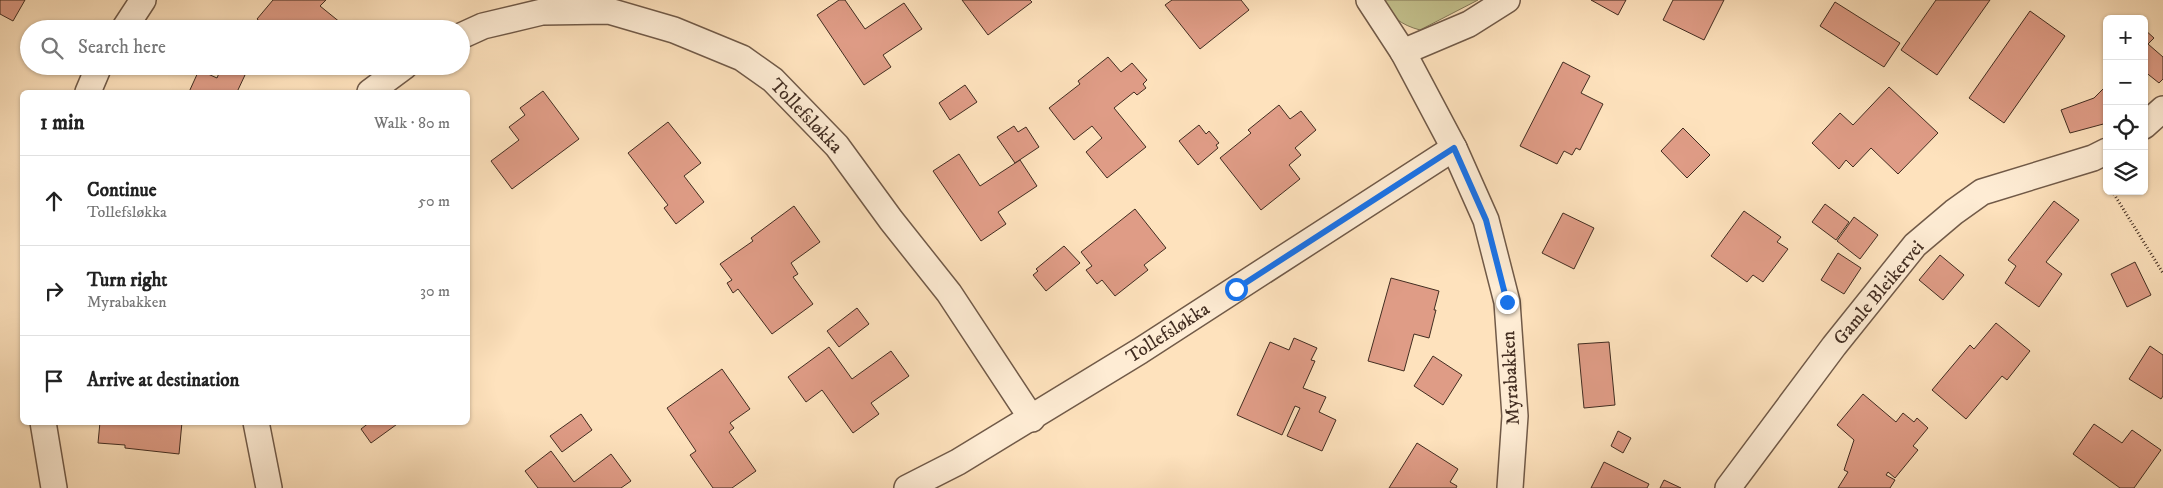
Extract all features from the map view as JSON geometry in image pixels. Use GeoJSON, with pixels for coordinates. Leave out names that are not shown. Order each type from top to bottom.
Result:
{"type":"FeatureCollection","features":[{"type":"Feature","properties":{"kind":"street"},"geometry":{"type":"LineString","coordinates":[[130,20],[143,0]]}},
{"type":"Feature","properties":{"kind":"street","name":"Myrabakken"},"geometry":{"type":"LineString","coordinates":[[1369,0],[1403,52],[1454,148],[1486,220],[1507,302],[1515,416],[1510,488]]}},
{"type":"Feature","properties":{"kind":"street"},"geometry":{"type":"LineString","coordinates":[[1403,52],[1469,24],[1507,0]]}},
{"type":"Feature","properties":{"kind":"street","name":"Tollefsløkka"},"geometry":{"type":"LineString","coordinates":[[470,32],[483,26],[542,12],[609,12],[674,30],[742,58],[773,80],[837,146],[891,220],[949,293],[1032,419]]}},
{"type":"Feature","properties":{"kind":"street"},"geometry":{"type":"LineString","coordinates":[[89,90],[95,75]]}},
{"type":"Feature","properties":{"kind":"street"},"geometry":{"type":"LineString","coordinates":[[373,90],[392,75]]}},
{"type":"Feature","properties":{"kind":"street"},"geometry":{"type":"LineString","coordinates":[[2148,122],[2163,109]]}},
{"type":"Feature","properties":{"kind":"street","name":"Tollefsløkka"},"geometry":{"type":"LineString","coordinates":[[907,488],[958,462],[1032,419],[1454,148]]}},
{"type":"Feature","properties":{"kind":"street","name":"Gamle Bleikervei"},"geometry":{"type":"LineString","coordinates":[[1728,488],[1834,346],[1915,245],[1954,212],[1982,192],[2084,161],[2103,153]]}},
{"type":"Feature","properties":{"kind":"street"},"geometry":{"type":"LineString","coordinates":[[43,425],[54,488]]}},
{"type":"Feature","properties":{"kind":"street"},"geometry":{"type":"LineString","coordinates":[[257,425],[269,488]]}},
{"type":"Feature","properties":{"kind":"path"},"geometry":{"type":"LineString","coordinates":[[2114,195],[2163,273]]}},
{"type":"Feature","properties":{"kind":"shaded area"},"geometry":{"type":"Polygon","coordinates":[[[1380,0],[1478,0],[1420,30],[1397,19],[1380,0]]]}},
{"type":"Feature","properties":{"kind":"building"},"geometry":{"type":"Polygon","coordinates":[[[0,0],[25,0],[13,21],[0,14],[0,0]]]}},
{"type":"Feature","properties":{"kind":"building"},"geometry":{"type":"Polygon","coordinates":[[[273,0],[326,0],[320,6],[337,20],[258,20],[257,19],[273,0]]]}},
{"type":"Feature","properties":{"kind":"building"},"geometry":{"type":"Polygon","coordinates":[[[839,0],[845,0],[865,29],[904,3],[922,29],[883,55],[891,67],[864,85],[817,15],[839,0]]]}},
{"type":"Feature","properties":{"kind":"building"},"geometry":{"type":"Polygon","coordinates":[[[962,0],[1030,0],[1032,2],[988,35],[962,0]]]}},
{"type":"Feature","properties":{"kind":"building"},"geometry":{"type":"Polygon","coordinates":[[[1172,0],[1241,0],[1249,10],[1200,49],[1165,5],[1172,0]]]}},
{"type":"Feature","properties":{"kind":"building"},"geometry":{"type":"Polygon","coordinates":[[[1591,0],[1626,0],[1618,15],[1591,0]]]}},
{"type":"Feature","properties":{"kind":"building"},"geometry":{"type":"Polygon","coordinates":[[[1673,0],[1724,0],[1704,40],[1663,20],[1673,0]]]}},
{"type":"Feature","properties":{"kind":"building"},"geometry":{"type":"Polygon","coordinates":[[[1936,0],[1990,0],[1937,75],[1901,50],[1936,0]]]}},
{"type":"Feature","properties":{"kind":"building"},"geometry":{"type":"Polygon","coordinates":[[[1835,2],[1900,43],[1884,67],[1820,26],[1835,2]]]}},
{"type":"Feature","properties":{"kind":"building"},"geometry":{"type":"Polygon","coordinates":[[[2030,11],[2065,36],[2004,123],[1969,98],[2030,11]]]}},
{"type":"Feature","properties":{"kind":"building"},"geometry":{"type":"Polygon","coordinates":[[[2148,33],[2154,38],[2148,44],[2148,33]]]}},
{"type":"Feature","properties":{"kind":"building"},"geometry":{"type":"Polygon","coordinates":[[[2148,44],[2163,57],[2163,79],[2159,83],[2148,74],[2148,44]]]}},
{"type":"Feature","properties":{"kind":"building"},"geometry":{"type":"Polygon","coordinates":[[[1108,57],[1121,72],[1132,63],[1147,80],[1143,84],[1146,88],[1137,95],[1134,92],[1114,108],[1146,147],[1107,178],[1086,152],[1102,138],[1092,126],[1074,140],[1049,108],[1080,84],[1078,81],[1108,57]]]}},
{"type":"Feature","properties":{"kind":"building"},"geometry":{"type":"Polygon","coordinates":[[[1563,62],[1590,76],[1581,93],[1603,104],[1580,150],[1576,148],[1572,155],[1564,151],[1557,164],[1520,146],[1563,62]]]}},
{"type":"Feature","properties":{"kind":"building"},"geometry":{"type":"Polygon","coordinates":[[[197,75],[210,75],[217,78],[218,75],[245,75],[238,90],[190,90],[197,75]]]}},
{"type":"Feature","properties":{"kind":"building"},"geometry":{"type":"Polygon","coordinates":[[[965,85],[977,102],[950,120],[939,103],[965,85]]]}},
{"type":"Feature","properties":{"kind":"building"},"geometry":{"type":"Polygon","coordinates":[[[1889,87],[1938,133],[1898,174],[1871,148],[1853,167],[1846,160],[1839,169],[1812,143],[1840,113],[1853,125],[1889,87]]]}},
{"type":"Feature","properties":{"kind":"building"},"geometry":{"type":"Polygon","coordinates":[[[2103,89],[2103,124],[2070,133],[2061,110],[2094,98],[2103,89]]]}},
{"type":"Feature","properties":{"kind":"building"},"geometry":{"type":"Polygon","coordinates":[[[543,91],[579,139],[512,189],[491,161],[519,140],[509,127],[525,115],[520,108],[543,91]]]}},
{"type":"Feature","properties":{"kind":"building"},"geometry":{"type":"Polygon","coordinates":[[[1279,105],[1290,119],[1301,111],[1316,130],[1295,148],[1301,155],[1289,165],[1300,179],[1261,210],[1220,158],[1251,133],[1248,130],[1279,105]]]}},
{"type":"Feature","properties":{"kind":"building"},"geometry":{"type":"Polygon","coordinates":[[[668,122],[701,163],[684,176],[704,202],[676,224],[664,208],[668,205],[628,153],[668,122]]]}},
{"type":"Feature","properties":{"kind":"building"},"geometry":{"type":"Polygon","coordinates":[[[1199,125],[1206,134],[1209,131],[1219,143],[1216,145],[1218,148],[1198,165],[1179,141],[1199,125]]]}},
{"type":"Feature","properties":{"kind":"building"},"geometry":{"type":"Polygon","coordinates":[[[1014,126],[1018,132],[1026,127],[1039,147],[1015,163],[997,137],[1014,126]]]}},
{"type":"Feature","properties":{"kind":"building"},"geometry":{"type":"Polygon","coordinates":[[[1683,128],[1710,155],[1687,178],[1661,151],[1683,128]]]}},
{"type":"Feature","properties":{"kind":"building"},"geometry":{"type":"Polygon","coordinates":[[[959,154],[980,186],[1020,160],[1037,186],[998,212],[1006,224],[981,241],[933,171],[959,154]]]}},
{"type":"Feature","properties":{"kind":"building"},"geometry":{"type":"Polygon","coordinates":[[[2054,201],[2079,220],[2046,262],[2062,274],[2039,307],[2005,283],[2016,266],[2008,260],[2054,201]]]}},
{"type":"Feature","properties":{"kind":"building"},"geometry":{"type":"Polygon","coordinates":[[[1825,204],[1849,222],[1836,240],[1812,222],[1825,204]]]}},
{"type":"Feature","properties":{"kind":"building"},"geometry":{"type":"Polygon","coordinates":[[[794,206],[820,242],[791,263],[798,274],[793,277],[813,304],[772,334],[738,289],[733,293],[727,283],[732,280],[720,264],[753,241],[751,238],[794,206]]]}},
{"type":"Feature","properties":{"kind":"building"},"geometry":{"type":"Polygon","coordinates":[[[1135,209],[1166,248],[1144,265],[1148,270],[1115,296],[1102,280],[1097,284],[1086,270],[1092,266],[1081,252],[1135,209]]]}},
{"type":"Feature","properties":{"kind":"building"},"geometry":{"type":"Polygon","coordinates":[[[1744,211],[1781,237],[1777,242],[1788,249],[1763,282],[1753,275],[1747,282],[1711,256],[1744,211]]]}},
{"type":"Feature","properties":{"kind":"building"},"geometry":{"type":"Polygon","coordinates":[[[1563,213],[1594,228],[1574,269],[1542,253],[1563,213]]]}},
{"type":"Feature","properties":{"kind":"building"},"geometry":{"type":"Polygon","coordinates":[[[1854,217],[1878,235],[1860,259],[1837,241],[1854,217]]]}},
{"type":"Feature","properties":{"kind":"building"},"geometry":{"type":"Polygon","coordinates":[[[1064,246],[1080,263],[1046,291],[1033,275],[1038,271],[1036,269],[1064,246]]]}},
{"type":"Feature","properties":{"kind":"building"},"geometry":{"type":"Polygon","coordinates":[[[1838,253],[1861,268],[1844,294],[1821,280],[1838,253]]]}},
{"type":"Feature","properties":{"kind":"building"},"geometry":{"type":"Polygon","coordinates":[[[1940,255],[1964,275],[1943,300],[1919,280],[1940,255]]]}},
{"type":"Feature","properties":{"kind":"building"},"geometry":{"type":"Polygon","coordinates":[[[2135,262],[2151,295],[2127,307],[2111,274],[2135,262]]]}},
{"type":"Feature","properties":{"kind":"building"},"geometry":{"type":"Polygon","coordinates":[[[1391,278],[1439,291],[1429,338],[1414,334],[1404,371],[1368,361],[1391,278]]]}},
{"type":"Feature","properties":{"kind":"building"},"geometry":{"type":"Polygon","coordinates":[[[857,308],[869,324],[839,347],[827,331],[857,308]]]}},
{"type":"Feature","properties":{"kind":"building"},"geometry":{"type":"Polygon","coordinates":[[[1996,323],[2030,351],[2007,380],[2002,376],[1966,419],[1932,390],[1970,345],[1974,349],[1996,323]]]}},
{"type":"Feature","properties":{"kind":"building"},"geometry":{"type":"Polygon","coordinates":[[[1294,338],[1317,348],[1311,360],[1315,361],[1303,388],[1326,397],[1319,412],[1336,420],[1322,451],[1287,436],[1300,408],[1295,406],[1282,435],[1237,415],[1270,342],[1289,350],[1294,338]]]}},
{"type":"Feature","properties":{"kind":"building"},"geometry":{"type":"Polygon","coordinates":[[[1609,342],[1615,405],[1584,408],[1578,344],[1609,342]]]}},
{"type":"Feature","properties":{"kind":"building"},"geometry":{"type":"Polygon","coordinates":[[[2150,346],[2163,355],[2163,396],[2161,399],[2129,379],[2150,346]]]}},
{"type":"Feature","properties":{"kind":"building"},"geometry":{"type":"Polygon","coordinates":[[[829,347],[852,379],[891,351],[909,376],[871,403],[879,414],[853,433],[822,390],[806,402],[788,377],[829,347]]]}},
{"type":"Feature","properties":{"kind":"building"},"geometry":{"type":"Polygon","coordinates":[[[1433,356],[1462,375],[1443,405],[1414,386],[1433,356]]]}},
{"type":"Feature","properties":{"kind":"building"},"geometry":{"type":"Polygon","coordinates":[[[722,369],[750,409],[730,423],[734,428],[729,432],[756,471],[732,488],[713,488],[690,455],[696,451],[667,408],[722,369]]]}},
{"type":"Feature","properties":{"kind":"building"},"geometry":{"type":"Polygon","coordinates":[[[1863,394],[1896,422],[1903,413],[1914,422],[1917,418],[1928,428],[1913,446],[1918,450],[1895,478],[1888,472],[1886,475],[1895,480],[1890,488],[1838,488],[1848,472],[1844,470],[1854,440],[1837,425],[1863,394]]]}},
{"type":"Feature","properties":{"kind":"building"},"geometry":{"type":"Polygon","coordinates":[[[581,414],[592,430],[562,452],[550,436],[581,414]]]}},
{"type":"Feature","properties":{"kind":"building"},"geometry":{"type":"Polygon","coordinates":[[[2094,424],[2122,443],[2132,430],[2161,450],[2134,488],[2120,488],[2073,454],[2094,424]]]}},
{"type":"Feature","properties":{"kind":"building"},"geometry":{"type":"Polygon","coordinates":[[[100,425],[182,425],[179,454],[125,448],[125,445],[98,443],[100,425]]]}},
{"type":"Feature","properties":{"kind":"building"},"geometry":{"type":"Polygon","coordinates":[[[366,425],[396,425],[371,443],[361,429],[366,425]]]}},
{"type":"Feature","properties":{"kind":"building"},"geometry":{"type":"Polygon","coordinates":[[[1618,431],[1631,438],[1623,453],[1611,446],[1618,431]]]}},
{"type":"Feature","properties":{"kind":"building"},"geometry":{"type":"Polygon","coordinates":[[[1417,443],[1458,469],[1450,482],[1457,486],[1456,488],[1389,488],[1417,443]]]}},
{"type":"Feature","properties":{"kind":"building"},"geometry":{"type":"Polygon","coordinates":[[[551,451],[574,482],[611,454],[631,481],[621,488],[538,488],[525,471],[551,451]]]}},
{"type":"Feature","properties":{"kind":"building"},"geometry":{"type":"Polygon","coordinates":[[[1604,462],[1649,484],[1647,488],[1591,488],[1604,462]]]}},
{"type":"Feature","properties":{"kind":"building"},"geometry":{"type":"Polygon","coordinates":[[[1664,480],[1681,488],[1660,488],[1664,480]]]}},
{"type":"Feature","properties":{"kind":"route"},"geometry":{"type":"LineString","coordinates":[[1236,289],[1454,148],[1486,220],[1507,302]]}}]}
